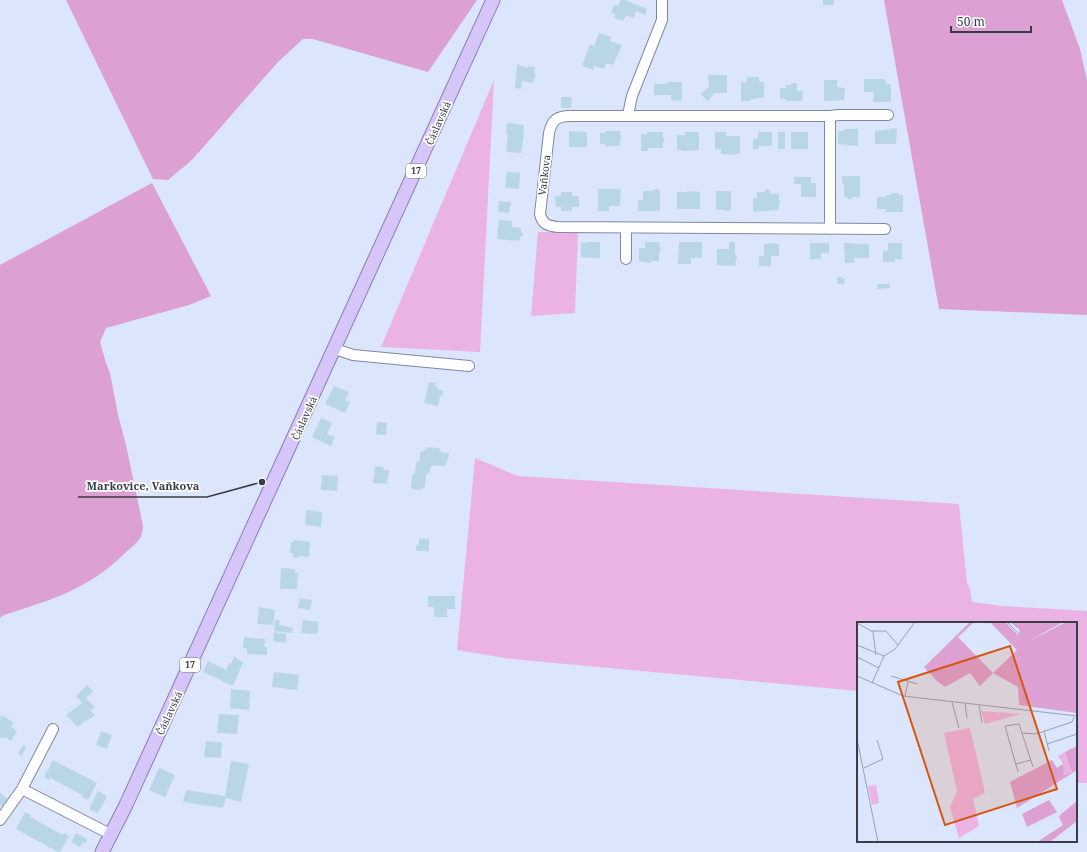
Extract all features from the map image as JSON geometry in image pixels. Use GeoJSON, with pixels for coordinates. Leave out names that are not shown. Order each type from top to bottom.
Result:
{"type":"FeatureCollection","features":[{"type":"Feature","properties":{"kind":"main road","name":"Čáslavská"},"geometry":{"type":"LineString","coordinates":[[102,852],[112,835],[493,0]]}},
{"type":"Feature","properties":{"kind":"street"},"geometry":{"type":"LineString","coordinates":[[662,0],[662,20]]}},
{"type":"Feature","properties":{"kind":"street"},"geometry":{"type":"LineString","coordinates":[[628,115],[632,96],[670,0]]}},
{"type":"Feature","properties":{"kind":"street","name":"Vaňkova"},"geometry":{"type":"LineString","coordinates":[[885,229],[626,228],[552,226],[543,223],[540,214],[549,133],[555,119],[564,116],[888,115]]}},
{"type":"Feature","properties":{"kind":"street"},"geometry":{"type":"LineString","coordinates":[[830,116],[830,229]]}},
{"type":"Feature","properties":{"kind":"street"},"geometry":{"type":"LineString","coordinates":[[626,228],[626,259]]}},
{"type":"Feature","properties":{"kind":"street"},"geometry":{"type":"LineString","coordinates":[[334,350],[352,355],[469,366]]}},
{"type":"Feature","properties":{"kind":"street"},"geometry":{"type":"LineString","coordinates":[[0,820],[22,788],[53,729]]}},
{"type":"Feature","properties":{"kind":"street"},"geometry":{"type":"LineString","coordinates":[[22,788],[112,835]]}},
{"type":"Feature","properties":{"kind":"shaded area"},"geometry":{"type":"Polygon","coordinates":[[[66,0],[477,0],[428,72],[313,39],[303,39],[278,62],[192,160],[168,180],[153,179],[66,0]]]}},
{"type":"Feature","properties":{"kind":"shaded area"},"geometry":{"type":"Polygon","coordinates":[[[884,0],[1062,0],[1080,49],[1087,80],[1087,315],[939,309],[884,0]]]}},
{"type":"Feature","properties":{"kind":"shaded area"},"geometry":{"type":"Polygon","coordinates":[[[494,80],[480,352],[381,347],[494,80]]]}},
{"type":"Feature","properties":{"kind":"shaded area"},"geometry":{"type":"Polygon","coordinates":[[[152,183],[211,296],[189,305],[106,328],[100,342],[110,373],[143,526],[140,538],[98,576],[69,592],[4,615],[0,618],[0,265],[152,183]]]}},
{"type":"Feature","properties":{"kind":"shaded area"},"geometry":{"type":"Polygon","coordinates":[[[538,232],[578,232],[575,313],[531,316],[538,232]]]}},
{"type":"Feature","properties":{"kind":"shaded area"},"geometry":{"type":"Polygon","coordinates":[[[475,458],[518,476],[959,504],[967,583],[970,589],[972,602],[1003,606],[1087,611],[1087,783],[1077,783],[1077,622],[857,622],[857,691],[512,659],[457,650],[475,458]]]}},
{"type":"Feature","properties":{"kind":"building"},"geometry":{"type":"Polygon","coordinates":[[[621,0],[625,0],[647,9],[645,15],[636,11],[634,18],[627,16],[623,21],[614,18],[615,14],[611,13],[614,5],[618,6],[621,0]]]}},
{"type":"Feature","properties":{"kind":"building"},"geometry":{"type":"Polygon","coordinates":[[[823,0],[834,0],[834,5],[823,5],[823,0]]]}},
{"type":"Feature","properties":{"kind":"building"},"geometry":{"type":"Polygon","coordinates":[[[599,33],[611,37],[610,41],[622,45],[613,65],[606,63],[604,69],[594,66],[593,70],[582,66],[590,44],[594,46],[599,33]]]}},
{"type":"Feature","properties":{"kind":"building"},"geometry":{"type":"Polygon","coordinates":[[[517,64],[527,68],[528,66],[535,67],[534,72],[536,74],[533,83],[522,81],[521,89],[515,88],[517,64]]]}},
{"type":"Feature","properties":{"kind":"building"},"geometry":{"type":"Polygon","coordinates":[[[708,75],[727,75],[727,93],[715,93],[708,101],[700,94],[709,87],[708,75]]]}},
{"type":"Feature","properties":{"kind":"building"},"geometry":{"type":"Polygon","coordinates":[[[747,77],[759,77],[760,82],[764,82],[764,98],[751,99],[751,101],[741,101],[741,82],[747,82],[747,77]]]}},
{"type":"Feature","properties":{"kind":"building"},"geometry":{"type":"Polygon","coordinates":[[[864,79],[885,79],[886,84],[891,84],[891,102],[873,102],[874,92],[864,92],[864,79]]]}},
{"type":"Feature","properties":{"kind":"building"},"geometry":{"type":"Polygon","coordinates":[[[824,80],[837,80],[837,87],[845,88],[844,100],[824,101],[824,80]]]}},
{"type":"Feature","properties":{"kind":"building"},"geometry":{"type":"Polygon","coordinates":[[[667,82],[682,82],[682,100],[671,100],[671,95],[654,95],[654,84],[667,84],[667,82]]]}},
{"type":"Feature","properties":{"kind":"building"},"geometry":{"type":"Polygon","coordinates":[[[796,83],[797,91],[803,91],[802,101],[786,101],[786,99],[780,99],[780,88],[786,88],[786,85],[791,85],[796,83]]]}},
{"type":"Feature","properties":{"kind":"building"},"geometry":{"type":"Polygon","coordinates":[[[561,97],[572,97],[571,108],[561,108],[561,97]]]}},
{"type":"Feature","properties":{"kind":"building"},"geometry":{"type":"Polygon","coordinates":[[[507,123],[524,125],[521,153],[506,152],[508,134],[506,134],[507,123]]]}},
{"type":"Feature","properties":{"kind":"building"},"geometry":{"type":"Polygon","coordinates":[[[892,128],[897,129],[896,144],[875,144],[875,131],[892,128]]]}},
{"type":"Feature","properties":{"kind":"building"},"geometry":{"type":"Polygon","coordinates":[[[844,129],[858,129],[858,146],[838,144],[838,131],[844,131],[844,129]]]}},
{"type":"Feature","properties":{"kind":"building"},"geometry":{"type":"Polygon","coordinates":[[[569,131],[587,132],[587,147],[569,147],[569,131]]]}},
{"type":"Feature","properties":{"kind":"building"},"geometry":{"type":"Polygon","coordinates":[[[605,131],[620,131],[620,146],[605,146],[605,144],[600,144],[600,133],[606,133],[605,131]]]}},
{"type":"Feature","properties":{"kind":"building"},"geometry":{"type":"Polygon","coordinates":[[[647,132],[663,132],[663,137],[665,139],[663,148],[648,148],[648,151],[641,151],[641,134],[647,134],[647,132]]]}},
{"type":"Feature","properties":{"kind":"building"},"geometry":{"type":"Polygon","coordinates":[[[685,132],[699,132],[699,150],[677,150],[677,135],[685,135],[685,132]]]}},
{"type":"Feature","properties":{"kind":"building"},"geometry":{"type":"Polygon","coordinates":[[[715,132],[726,132],[726,136],[740,136],[740,154],[721,154],[721,149],[715,149],[715,132]]]}},
{"type":"Feature","properties":{"kind":"building"},"geometry":{"type":"Polygon","coordinates":[[[758,132],[772,132],[772,146],[759,146],[758,149],[753,149],[753,139],[758,139],[758,132]]]}},
{"type":"Feature","properties":{"kind":"building"},"geometry":{"type":"Polygon","coordinates":[[[778,132],[785,132],[785,149],[778,149],[778,132]]]}},
{"type":"Feature","properties":{"kind":"building"},"geometry":{"type":"Polygon","coordinates":[[[791,132],[808,132],[808,149],[791,149],[791,132]]]}},
{"type":"Feature","properties":{"kind":"building"},"geometry":{"type":"Polygon","coordinates":[[[507,172],[520,173],[519,189],[505,188],[507,172]]]}},
{"type":"Feature","properties":{"kind":"building"},"geometry":{"type":"Polygon","coordinates":[[[842,176],[860,176],[860,197],[852,197],[851,199],[848,199],[847,197],[844,197],[844,183],[842,183],[842,176]]]}},
{"type":"Feature","properties":{"kind":"building"},"geometry":{"type":"Polygon","coordinates":[[[794,177],[811,177],[811,183],[816,183],[816,197],[801,197],[801,184],[794,184],[794,177]]]}},
{"type":"Feature","properties":{"kind":"building"},"geometry":{"type":"Polygon","coordinates":[[[598,189],[621,189],[620,206],[609,206],[609,211],[598,211],[598,189]]]}},
{"type":"Feature","properties":{"kind":"building"},"geometry":{"type":"Polygon","coordinates":[[[655,189],[660,191],[660,211],[638,211],[638,200],[643,200],[643,191],[652,191],[655,189]]]}},
{"type":"Feature","properties":{"kind":"building"},"geometry":{"type":"Polygon","coordinates":[[[766,189],[769,189],[771,194],[779,194],[780,201],[778,210],[753,212],[753,198],[757,198],[757,192],[765,192],[766,189]]]}},
{"type":"Feature","properties":{"kind":"building"},"geometry":{"type":"Polygon","coordinates":[[[716,191],[731,191],[731,210],[716,210],[716,191]]]}},
{"type":"Feature","properties":{"kind":"building"},"geometry":{"type":"Polygon","coordinates":[[[561,192],[572,192],[572,196],[579,196],[579,207],[572,207],[572,211],[561,211],[561,207],[556,207],[555,196],[561,196],[561,192]]]}},
{"type":"Feature","properties":{"kind":"building"},"geometry":{"type":"Polygon","coordinates":[[[677,192],[700,192],[700,209],[677,209],[677,192]]]}},
{"type":"Feature","properties":{"kind":"building"},"geometry":{"type":"Polygon","coordinates":[[[891,193],[903,195],[903,212],[886,212],[886,209],[877,209],[877,197],[886,197],[886,195],[891,195],[891,193]]]}},
{"type":"Feature","properties":{"kind":"building"},"geometry":{"type":"Polygon","coordinates":[[[499,201],[511,202],[509,213],[498,212],[499,201]]]}},
{"type":"Feature","properties":{"kind":"building"},"geometry":{"type":"Polygon","coordinates":[[[499,220],[512,221],[512,227],[521,228],[523,236],[520,237],[520,241],[497,239],[499,220]]]}},
{"type":"Feature","properties":{"kind":"building"},"geometry":{"type":"Polygon","coordinates":[[[600,242],[600,258],[581,257],[581,243],[600,242]]]}},
{"type":"Feature","properties":{"kind":"building"},"geometry":{"type":"Polygon","coordinates":[[[645,242],[659,242],[661,251],[659,252],[659,261],[652,261],[650,263],[639,261],[639,248],[645,248],[645,242]]]}},
{"type":"Feature","properties":{"kind":"building"},"geometry":{"type":"Polygon","coordinates":[[[679,242],[702,242],[702,258],[691,258],[691,264],[678,264],[679,242]]]}},
{"type":"Feature","properties":{"kind":"building"},"geometry":{"type":"Polygon","coordinates":[[[729,242],[735,242],[735,255],[737,256],[735,266],[717,265],[717,249],[729,249],[729,242]]]}},
{"type":"Feature","properties":{"kind":"building"},"geometry":{"type":"Polygon","coordinates":[[[810,243],[829,243],[829,253],[821,253],[821,259],[810,259],[810,243]]]}},
{"type":"Feature","properties":{"kind":"building"},"geometry":{"type":"Polygon","coordinates":[[[844,243],[869,244],[869,258],[854,258],[854,263],[845,263],[844,243]]]}},
{"type":"Feature","properties":{"kind":"building"},"geometry":{"type":"Polygon","coordinates":[[[888,243],[902,243],[902,259],[895,259],[895,262],[883,262],[883,251],[888,251],[888,243]]]}},
{"type":"Feature","properties":{"kind":"building"},"geometry":{"type":"Polygon","coordinates":[[[764,244],[779,244],[779,256],[771,256],[771,266],[759,266],[759,256],[764,256],[764,244]]]}},
{"type":"Feature","properties":{"kind":"building"},"geometry":{"type":"Polygon","coordinates":[[[837,277],[842,277],[842,279],[845,279],[844,284],[837,284],[837,277]]]}},
{"type":"Feature","properties":{"kind":"building"},"geometry":{"type":"Polygon","coordinates":[[[877,284],[890,284],[890,288],[877,289],[877,284]]]}},
{"type":"Feature","properties":{"kind":"building"},"geometry":{"type":"Polygon","coordinates":[[[429,382],[436,383],[435,387],[438,387],[438,389],[443,391],[442,396],[440,396],[438,406],[424,403],[429,382]]]}},
{"type":"Feature","properties":{"kind":"building"},"geometry":{"type":"Polygon","coordinates":[[[334,386],[349,392],[345,400],[350,402],[345,413],[325,404],[334,386]]]}},
{"type":"Feature","properties":{"kind":"building"},"geometry":{"type":"Polygon","coordinates":[[[321,418],[332,423],[327,434],[335,437],[331,446],[312,437],[321,418]]]}},
{"type":"Feature","properties":{"kind":"building"},"geometry":{"type":"Polygon","coordinates":[[[377,422],[387,423],[386,435],[376,434],[377,422]]]}},
{"type":"Feature","properties":{"kind":"building"},"geometry":{"type":"Polygon","coordinates":[[[427,447],[439,448],[441,452],[449,453],[448,459],[445,466],[433,465],[430,468],[430,472],[426,475],[425,487],[418,490],[412,489],[412,475],[415,473],[416,463],[420,460],[420,452],[424,451],[427,447]]]}},
{"type":"Feature","properties":{"kind":"building"},"geometry":{"type":"Polygon","coordinates":[[[375,466],[384,467],[383,470],[389,470],[387,484],[373,483],[375,466]]]}},
{"type":"Feature","properties":{"kind":"building"},"geometry":{"type":"Polygon","coordinates":[[[322,475],[338,476],[337,491],[321,490],[322,475]]]}},
{"type":"Feature","properties":{"kind":"building"},"geometry":{"type":"Polygon","coordinates":[[[306,510],[322,512],[321,527],[305,525],[306,510]]]}},
{"type":"Feature","properties":{"kind":"building"},"geometry":{"type":"Polygon","coordinates":[[[419,539],[429,539],[429,551],[416,551],[416,545],[419,546],[419,539]]]}},
{"type":"Feature","properties":{"kind":"building"},"geometry":{"type":"Polygon","coordinates":[[[294,540],[310,542],[309,557],[293,557],[293,553],[290,553],[291,542],[294,542],[294,540]]]}},
{"type":"Feature","properties":{"kind":"building"},"geometry":{"type":"Polygon","coordinates":[[[281,568],[295,569],[295,573],[298,573],[297,589],[280,589],[281,568]]]}},
{"type":"Feature","properties":{"kind":"building"},"geometry":{"type":"Polygon","coordinates":[[[428,596],[455,596],[455,609],[447,609],[447,617],[434,617],[434,607],[428,607],[428,596]]]}},
{"type":"Feature","properties":{"kind":"building"},"geometry":{"type":"Polygon","coordinates":[[[300,598],[312,600],[310,610],[298,608],[300,598]]]}},
{"type":"Feature","properties":{"kind":"building"},"geometry":{"type":"Polygon","coordinates":[[[259,607],[275,610],[273,625],[257,624],[259,607]]]}},
{"type":"Feature","properties":{"kind":"building"},"geometry":{"type":"Polygon","coordinates":[[[275,620],[280,620],[279,625],[293,628],[292,633],[274,631],[275,620]]]}},
{"type":"Feature","properties":{"kind":"building"},"geometry":{"type":"Polygon","coordinates":[[[303,620],[319,622],[317,634],[301,633],[303,620]]]}},
{"type":"Feature","properties":{"kind":"building"},"geometry":{"type":"Polygon","coordinates":[[[274,632],[286,634],[286,643],[273,641],[274,632]]]}},
{"type":"Feature","properties":{"kind":"building"},"geometry":{"type":"Polygon","coordinates":[[[244,637],[265,639],[264,647],[267,647],[267,655],[247,654],[247,648],[243,648],[244,637]]]}},
{"type":"Feature","properties":{"kind":"building"},"geometry":{"type":"Polygon","coordinates":[[[234,657],[243,662],[233,686],[203,672],[208,661],[226,670],[234,657]]]}},
{"type":"Feature","properties":{"kind":"building"},"geometry":{"type":"Polygon","coordinates":[[[274,672],[299,675],[297,690],[272,687],[274,672]]]}},
{"type":"Feature","properties":{"kind":"building"},"geometry":{"type":"Polygon","coordinates":[[[87,685],[93,691],[86,698],[95,707],[91,711],[95,715],[78,727],[66,715],[82,703],[76,696],[87,685]]]}},
{"type":"Feature","properties":{"kind":"building"},"geometry":{"type":"Polygon","coordinates":[[[231,689],[250,691],[249,710],[230,708],[231,689]]]}},
{"type":"Feature","properties":{"kind":"building"},"geometry":{"type":"Polygon","coordinates":[[[219,714],[239,715],[237,734],[217,733],[219,714]]]}},
{"type":"Feature","properties":{"kind":"building"},"geometry":{"type":"Polygon","coordinates":[[[2,715],[14,723],[11,727],[17,731],[11,741],[4,737],[3,739],[1,737],[0,739],[0,718],[2,715]]]}},
{"type":"Feature","properties":{"kind":"building"},"geometry":{"type":"Polygon","coordinates":[[[101,731],[112,735],[107,749],[96,745],[101,731]]]}},
{"type":"Feature","properties":{"kind":"building"},"geometry":{"type":"Polygon","coordinates":[[[206,741],[222,742],[221,758],[204,757],[206,741]]]}},
{"type":"Feature","properties":{"kind":"building"},"geometry":{"type":"Polygon","coordinates":[[[23,745],[26,747],[22,756],[18,754],[23,745]]]}},
{"type":"Feature","properties":{"kind":"building"},"geometry":{"type":"Polygon","coordinates":[[[53,760],[97,783],[88,800],[75,791],[50,778],[49,780],[44,777],[53,760]]]}},
{"type":"Feature","properties":{"kind":"building"},"geometry":{"type":"Polygon","coordinates":[[[231,761],[249,764],[241,802],[226,798],[223,808],[183,802],[186,790],[225,796],[231,761]]]}},
{"type":"Feature","properties":{"kind":"building"},"geometry":{"type":"Polygon","coordinates":[[[159,768],[175,775],[165,797],[149,790],[159,768]]]}},
{"type":"Feature","properties":{"kind":"building"},"geometry":{"type":"Polygon","coordinates":[[[98,791],[107,796],[98,813],[89,809],[98,791]]]}},
{"type":"Feature","properties":{"kind":"building"},"geometry":{"type":"Polygon","coordinates":[[[0,793],[8,799],[2,807],[0,805],[0,793]]]}},
{"type":"Feature","properties":{"kind":"building"},"geometry":{"type":"Polygon","coordinates":[[[25,812],[31,815],[30,817],[46,826],[63,835],[64,833],[69,836],[60,852],[16,829],[25,812]]]}},
{"type":"Feature","properties":{"kind":"building"},"geometry":{"type":"Polygon","coordinates":[[[76,833],[87,839],[85,844],[83,842],[80,847],[71,842],[76,833]]]}},
{"type":"Feature","properties":{"kind":"place","name":"Markovice, Vaňkova"},"geometry":{"type":"Point","coordinates":[262,482]}}]}
